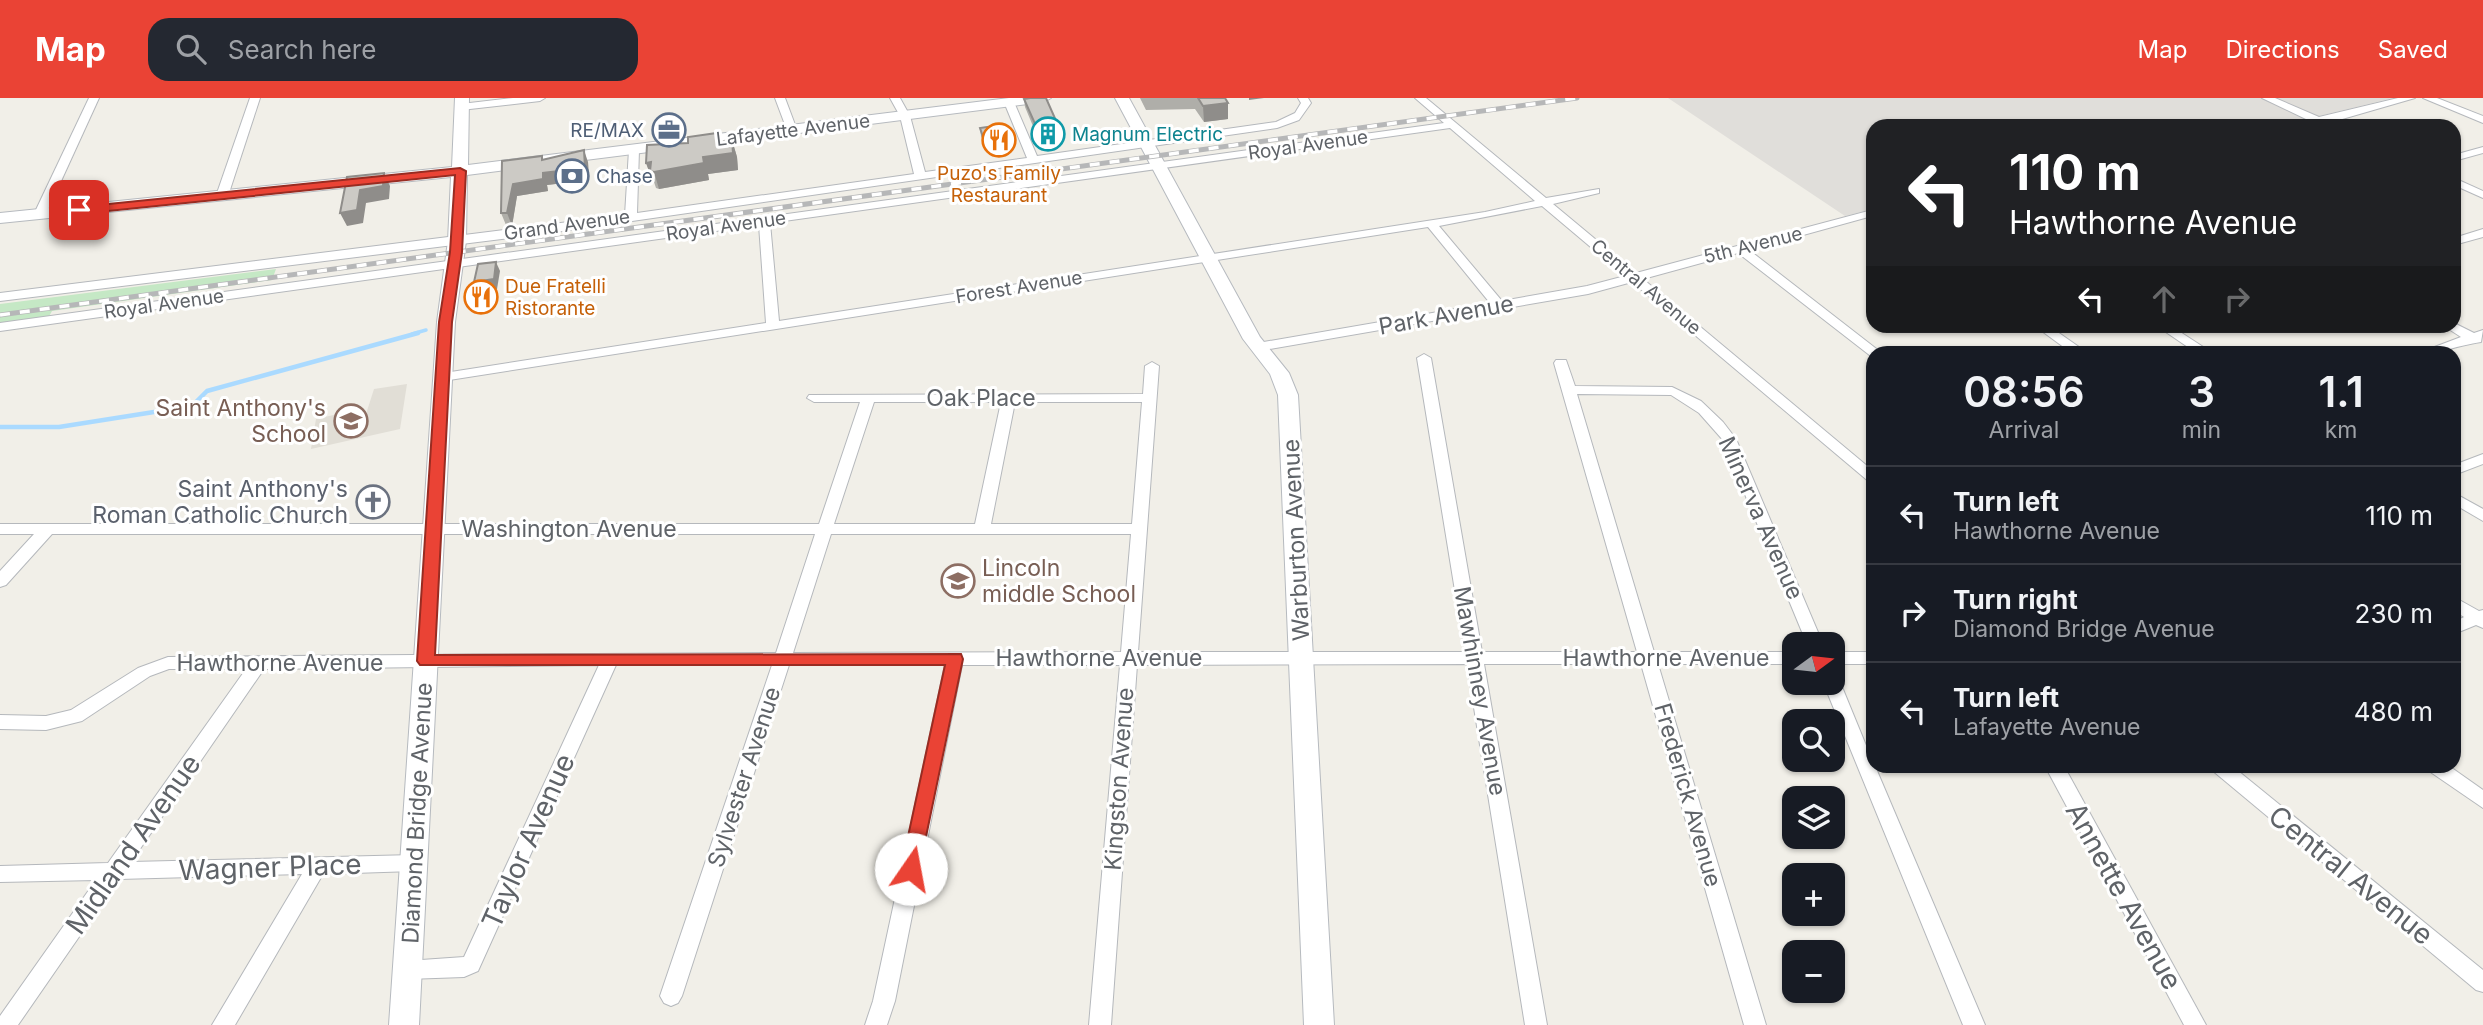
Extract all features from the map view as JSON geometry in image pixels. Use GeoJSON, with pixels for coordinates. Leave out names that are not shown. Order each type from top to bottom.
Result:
{"type":"FeatureCollection","features":[{"type":"Feature","properties":{"kind":"street"},"geometry":{"type":"LineString","coordinates":[[40,214],[94,98]]}},
{"type":"Feature","properties":{"kind":"street"},"geometry":{"type":"LineString","coordinates":[[222,196],[255,98]]}},
{"type":"Feature","properties":{"kind":"street"},"geometry":{"type":"LineString","coordinates":[[461,103],[540,98]]}},
{"type":"Feature","properties":{"kind":"street"},"geometry":{"type":"LineString","coordinates":[[780,98],[792,130]]}},
{"type":"Feature","properties":{"kind":"street"},"geometry":{"type":"LineString","coordinates":[[895,98],[905,116],[920,175]]}},
{"type":"Feature","properties":{"kind":"street","name":"Lafayette Avenue"},"geometry":{"type":"LineString","coordinates":[[0,218],[460,171],[1044,98]]}},
{"type":"Feature","properties":{"kind":"street","name":"Warburton Avenue"},"geometry":{"type":"LineString","coordinates":[[1122,98],[1258,347],[1286,385],[1290,407],[1319,1025]]}},
{"type":"Feature","properties":{"kind":"street","name":"Grand Avenue"},"geometry":{"type":"LineString","coordinates":[[0,297],[457,241],[1282,124],[1297,116],[1306,107],[1303,98]]}},
{"type":"Feature","properties":{"kind":"street","name":"Central Avenue"},"geometry":{"type":"LineString","coordinates":[[1420,98],[1866,472]]}},
{"type":"Feature","properties":{"kind":"street"},"geometry":{"type":"LineString","coordinates":[[2267,98],[2314,119]]}},
{"type":"Feature","properties":{"kind":"street"},"geometry":{"type":"LineString","coordinates":[[2326,119],[2410,98]]}},
{"type":"Feature","properties":{"kind":"street"},"geometry":{"type":"LineString","coordinates":[[2428,98],[2483,120]]}},
{"type":"Feature","properties":{"kind":"street"},"geometry":{"type":"LineString","coordinates":[[1009,102],[1033,160]]}},
{"type":"Feature","properties":{"kind":"street","name":"Diamond Bridge Avenue"},"geometry":{"type":"LineString","coordinates":[[404,1025],[443,377],[457,241],[461,103]]}},
{"type":"Feature","properties":{"kind":"street","name":"Royal Avenue"},"geometry":{"type":"LineString","coordinates":[[0,327],[1452,125]]}},
{"type":"Feature","properties":{"kind":"street"},"geometry":{"type":"LineString","coordinates":[[631,216],[634,150]]}},
{"type":"Feature","properties":{"kind":"street"},"geometry":{"type":"LineString","coordinates":[[2461,156],[2483,150]]}},
{"type":"Feature","properties":{"kind":"street"},"geometry":{"type":"LineString","coordinates":[[2461,184],[2483,195]]}},
{"type":"Feature","properties":{"kind":"street","name":"Forest Avenue"},"geometry":{"type":"LineString","coordinates":[[443,377],[1431,224],[1595,191]]}},
{"type":"Feature","properties":{"kind":"street","name":"5th Avenue"},"geometry":{"type":"LineString","coordinates":[[1634,277],[1866,216]]}},
{"type":"Feature","properties":{"kind":"street"},"geometry":{"type":"LineString","coordinates":[[764,221],[773,326]]}},
{"type":"Feature","properties":{"kind":"street"},"geometry":{"type":"LineString","coordinates":[[1431,224],[1499,306]]}},
{"type":"Feature","properties":{"kind":"street"},"geometry":{"type":"LineString","coordinates":[[2461,240],[2483,233]]}},
{"type":"Feature","properties":{"kind":"street"},"geometry":{"type":"LineString","coordinates":[[1739,248],[1867,346]]}},
{"type":"Feature","properties":{"kind":"street","name":"Park Avenue"},"geometry":{"type":"LineString","coordinates":[[1258,347],[1588,290],[1634,277]]}},
{"type":"Feature","properties":{"kind":"street"},"geometry":{"type":"LineString","coordinates":[[2461,330],[2480,338]]}},
{"type":"Feature","properties":{"kind":"street"},"geometry":{"type":"LineString","coordinates":[[2052,333],[2071,346]]}},
{"type":"Feature","properties":{"kind":"street"},"geometry":{"type":"LineString","coordinates":[[2176,333],[2196,346]]}},
{"type":"Feature","properties":{"kind":"street"},"geometry":{"type":"LineString","coordinates":[[2451,346],[2480,338]]}},
{"type":"Feature","properties":{"kind":"street","name":"Mawhinney Avenue"},"geometry":{"type":"LineString","coordinates":[[1424,358],[1536,1025]]}},
{"type":"Feature","properties":{"kind":"street","name":"Frederick Avenue"},"geometry":{"type":"LineString","coordinates":[[1561,363],[1755,1025]]}},
{"type":"Feature","properties":{"kind":"street","name":"Kingston Avenue"},"geometry":{"type":"LineString","coordinates":[[1100,1025],[1152,366]]}},
{"type":"Feature","properties":{"kind":"street","name":"Minerva Avenue"},"geometry":{"type":"LineString","coordinates":[[1569,390],[1679,393],[1720,426],[1729,439],[1810,632]]}},
{"type":"Feature","properties":{"kind":"street","name":"Oak Place"},"geometry":{"type":"LineString","coordinates":[[814,398],[1149,398]]}},
{"type":"Feature","properties":{"kind":"street","name":"Sylvester Avenue"},"geometry":{"type":"LineString","coordinates":[[671,996],[868,398]]}},
{"type":"Feature","properties":{"kind":"street"},"geometry":{"type":"LineString","coordinates":[[982,529],[1009,398]]}},
{"type":"Feature","properties":{"kind":"street"},"geometry":{"type":"LineString","coordinates":[[2461,467],[2483,459]]}},
{"type":"Feature","properties":{"kind":"street"},"geometry":{"type":"LineString","coordinates":[[2461,502],[2483,516]]}},
{"type":"Feature","properties":{"kind":"street","name":"Washington Avenue"},"geometry":{"type":"LineString","coordinates":[[0,529],[1139,528]]}},
{"type":"Feature","properties":{"kind":"street"},"geometry":{"type":"LineString","coordinates":[[0,580],[48,529]]}},
{"type":"Feature","properties":{"kind":"street"},"geometry":{"type":"LineString","coordinates":[[2461,607],[2481,619]]}},
{"type":"Feature","properties":{"kind":"street"},"geometry":{"type":"LineString","coordinates":[[2461,626],[2481,619]]}},
{"type":"Feature","properties":{"kind":"street","name":"Hawthorne Avenue"},"geometry":{"type":"LineString","coordinates":[[0,722],[46,723],[76,716],[144,673],[168,663],[610,659],[1782,658]]}},
{"type":"Feature","properties":{"kind":"street"},"geometry":{"type":"LineString","coordinates":[[1845,658],[1866,658]]}},
{"type":"Feature","properties":{"kind":"street","name":"Taylor Avenue"},"geometry":{"type":"LineString","coordinates":[[407,970],[464,968],[474,959],[610,659]]}},
{"type":"Feature","properties":{"kind":"street"},"geometry":{"type":"LineString","coordinates":[[876,1025],[884,1001],[955,659]]}},
{"type":"Feature","properties":{"kind":"street","name":"Midland Avenue"},"geometry":{"type":"LineString","coordinates":[[6,1025],[259,663]]}},
{"type":"Feature","properties":{"kind":"street"},"geometry":{"type":"LineString","coordinates":[[1836,695],[1866,766]]}},
{"type":"Feature","properties":{"kind":"street"},"geometry":{"type":"LineString","coordinates":[[1869,773],[1974,1025]]}},
{"type":"Feature","properties":{"kind":"street","name":"Annette Avenue"},"geometry":{"type":"LineString","coordinates":[[2058,773],[2195,1025]]}},
{"type":"Feature","properties":{"kind":"street","name":"Central Avenue"},"geometry":{"type":"LineString","coordinates":[[2228,773],[2483,983]]}},
{"type":"Feature","properties":{"kind":"street"},"geometry":{"type":"LineString","coordinates":[[2445,773],[2483,800]]}},
{"type":"Feature","properties":{"kind":"street","name":"Wagner Place"},"geometry":{"type":"LineString","coordinates":[[0,874],[414,863]]}},
{"type":"Feature","properties":{"kind":"street"},"geometry":{"type":"LineString","coordinates":[[223,1025],[317,866]]}},
{"type":"Feature","properties":{"kind":"shaded area"},"geometry":{"type":"Polygon","coordinates":[[[1668,98],[2393,98],[2307,119],[1866,119],[1866,211],[1845,216],[1668,98]]]}},
{"type":"Feature","properties":{"kind":"shaded area"},"geometry":{"type":"Polygon","coordinates":[[[407,384],[400,429],[311,449],[316,419],[351,411],[352,415],[366,414],[374,389],[407,384]]]}},
{"type":"Feature","properties":{"kind":"green space"},"geometry":{"type":"Polygon","coordinates":[[[276,269],[272,280],[52,311],[46,322],[0,329],[0,304],[276,269]]]}},
{"type":"Feature","properties":{"kind":"building"},"geometry":{"type":"Polygon","coordinates":[[[1046,98],[1061,132],[1040,135],[1024,99],[1046,98]]]}},
{"type":"Feature","properties":{"kind":"building"},"geometry":{"type":"Polygon","coordinates":[[[1198,98],[1225,98],[1228,103],[1203,106],[1198,98]]]}},
{"type":"Feature","properties":{"kind":"building"},"geometry":{"type":"Polygon","coordinates":[[[1000,125],[1005,137],[984,140],[980,128],[1000,125]]]}},
{"type":"Feature","properties":{"kind":"building"},"geometry":{"type":"Polygon","coordinates":[[[717,133],[717,142],[732,140],[733,153],[703,157],[704,163],[654,172],[650,171],[651,162],[646,163],[647,145],[688,143],[688,137],[717,133]]]}},
{"type":"Feature","properties":{"kind":"building"},"geometry":{"type":"Polygon","coordinates":[[[584,150],[585,168],[543,173],[543,179],[513,184],[507,213],[501,213],[502,161],[542,156],[542,160],[584,150]]]}},
{"type":"Feature","properties":{"kind":"building"},"geometry":{"type":"Polygon","coordinates":[[[384,173],[383,186],[360,190],[357,210],[340,213],[347,177],[384,173]]]}},
{"type":"Feature","properties":{"kind":"building"},"geometry":{"type":"Polygon","coordinates":[[[496,262],[494,279],[474,282],[478,264],[496,262]]]}},
{"type":"Feature","properties":{"kind":"waterway"},"geometry":{"type":"LineString","coordinates":[[412,334],[426,330]]}},
{"type":"Feature","properties":{"kind":"waterway"},"geometry":{"type":"LineString","coordinates":[[0,427],[59,427],[192,406],[207,391],[418,333]]}},
{"type":"Feature","properties":{"kind":"railway"},"geometry":{"type":"LineString","coordinates":[[0,315],[1577,98]]}},
{"type":"Feature","properties":{"kind":"place","name":"RE/MAX"},"geometry":{"type":"Point","coordinates":[669,130]}},
{"type":"Feature","properties":{"kind":"place","name":"Magnum Electric"},"geometry":{"type":"Point","coordinates":[1048,134]}},
{"type":"Feature","properties":{"kind":"place","name":"Puzo's Family Restaurant"},"geometry":{"type":"Point","coordinates":[999,140]}},
{"type":"Feature","properties":{"kind":"place","name":"Chase"},"geometry":{"type":"Point","coordinates":[572,176]}},
{"type":"Feature","properties":{"kind":"place","name":"Due Fratelli Ristorante"},"geometry":{"type":"Point","coordinates":[481,297]}},
{"type":"Feature","properties":{"kind":"place","name":"Saint Anthony's School"},"geometry":{"type":"Point","coordinates":[351,421]}},
{"type":"Feature","properties":{"kind":"place","name":"Saint Anthony's Roman Catholic Church"},"geometry":{"type":"Point","coordinates":[373,502]}},
{"type":"Feature","properties":{"kind":"place","name":"Lincoln middle School"},"geometry":{"type":"Point","coordinates":[958,581]}},
{"type":"Feature","properties":{"kind":"route"},"geometry":{"type":"LineString","coordinates":[[79,210],[460,171],[456,252],[451,272],[446,322],[426,661],[955,659],[911,869]]}}]}
